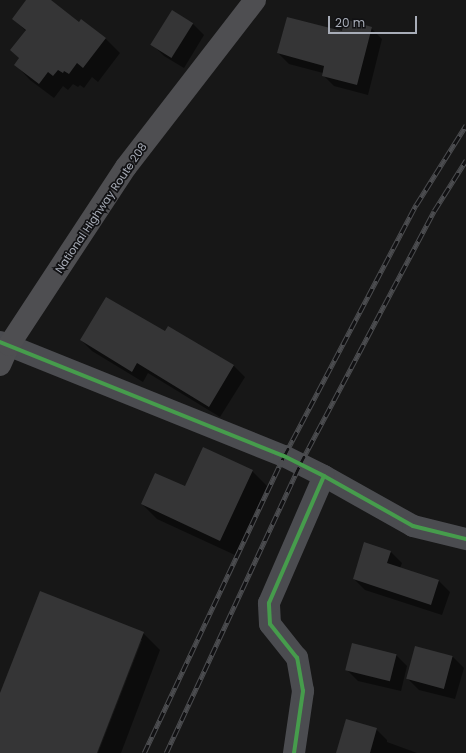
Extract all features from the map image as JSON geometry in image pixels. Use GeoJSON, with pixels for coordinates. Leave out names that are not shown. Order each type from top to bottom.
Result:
{"type":"FeatureCollection","features":[{"type":"Feature","properties":{"kind":"highway","name":"National Highway Route 208"},"geometry":{"type":"LineString","coordinates":[[0,365],[5,344],[126,167],[255,0]]}},
{"type":"Feature","properties":{"kind":"street"},"geometry":{"type":"LineString","coordinates":[[5,344],[284,456],[324,476],[413,526],[466,539]]}},
{"type":"Feature","properties":{"kind":"street"},"geometry":{"type":"LineString","coordinates":[[294,753],[303,691],[297,658],[270,624],[269,603],[324,476]]}},
{"type":"Feature","properties":{"kind":"building"},"geometry":{"type":"Polygon","coordinates":[[[26,0],[51,0],[79,22],[81,19],[106,38],[83,68],[77,63],[69,74],[58,70],[53,76],[48,72],[39,84],[14,65],[19,58],[10,50],[26,30],[12,19],[26,0]]]}},
{"type":"Feature","properties":{"kind":"building"},"geometry":{"type":"Polygon","coordinates":[[[172,10],[193,23],[171,58],[150,45],[172,10]]]}},
{"type":"Feature","properties":{"kind":"building"},"geometry":{"type":"Polygon","coordinates":[[[287,17],[342,31],[344,19],[372,27],[357,85],[322,76],[324,66],[277,53],[287,17]]]}},
{"type":"Feature","properties":{"kind":"building"},"geometry":{"type":"Polygon","coordinates":[[[106,297],[165,331],[168,326],[234,365],[209,407],[137,363],[132,372],[80,340],[106,297]]]}},
{"type":"Feature","properties":{"kind":"building"},"geometry":{"type":"Polygon","coordinates":[[[203,447],[253,470],[220,541],[141,504],[155,473],[185,486],[203,447]]]}},
{"type":"Feature","properties":{"kind":"building"},"geometry":{"type":"Polygon","coordinates":[[[364,542],[391,551],[387,563],[439,580],[431,605],[353,579],[364,542]]]}},
{"type":"Feature","properties":{"kind":"building"},"geometry":{"type":"Polygon","coordinates":[[[40,591],[144,632],[97,753],[0,753],[0,693],[40,591]]]}},
{"type":"Feature","properties":{"kind":"building"},"geometry":{"type":"Polygon","coordinates":[[[352,643],[397,654],[390,681],[345,670],[352,643]]]}},
{"type":"Feature","properties":{"kind":"building"},"geometry":{"type":"Polygon","coordinates":[[[415,646],[453,656],[444,689],[406,679],[415,646]]]}},
{"type":"Feature","properties":{"kind":"building"},"geometry":{"type":"Polygon","coordinates":[[[346,719],[377,728],[370,753],[336,753],[346,719]]]}},
{"type":"Feature","properties":{"kind":"railway"},"geometry":{"type":"LineString","coordinates":[[144,753],[284,456],[416,205],[466,125]]}},
{"type":"Feature","properties":{"kind":"railway"},"geometry":{"type":"LineString","coordinates":[[166,753],[300,464],[434,211],[466,160]]}},
{"type":"Feature","properties":{"kind":"cycle path"},"geometry":{"type":"LineString","coordinates":[[0,342],[284,456],[324,476],[413,526],[466,539]]}},
{"type":"Feature","properties":{"kind":"cycle path"},"geometry":{"type":"LineString","coordinates":[[294,753],[303,691],[297,658],[270,624],[269,603],[324,476]]}}]}
